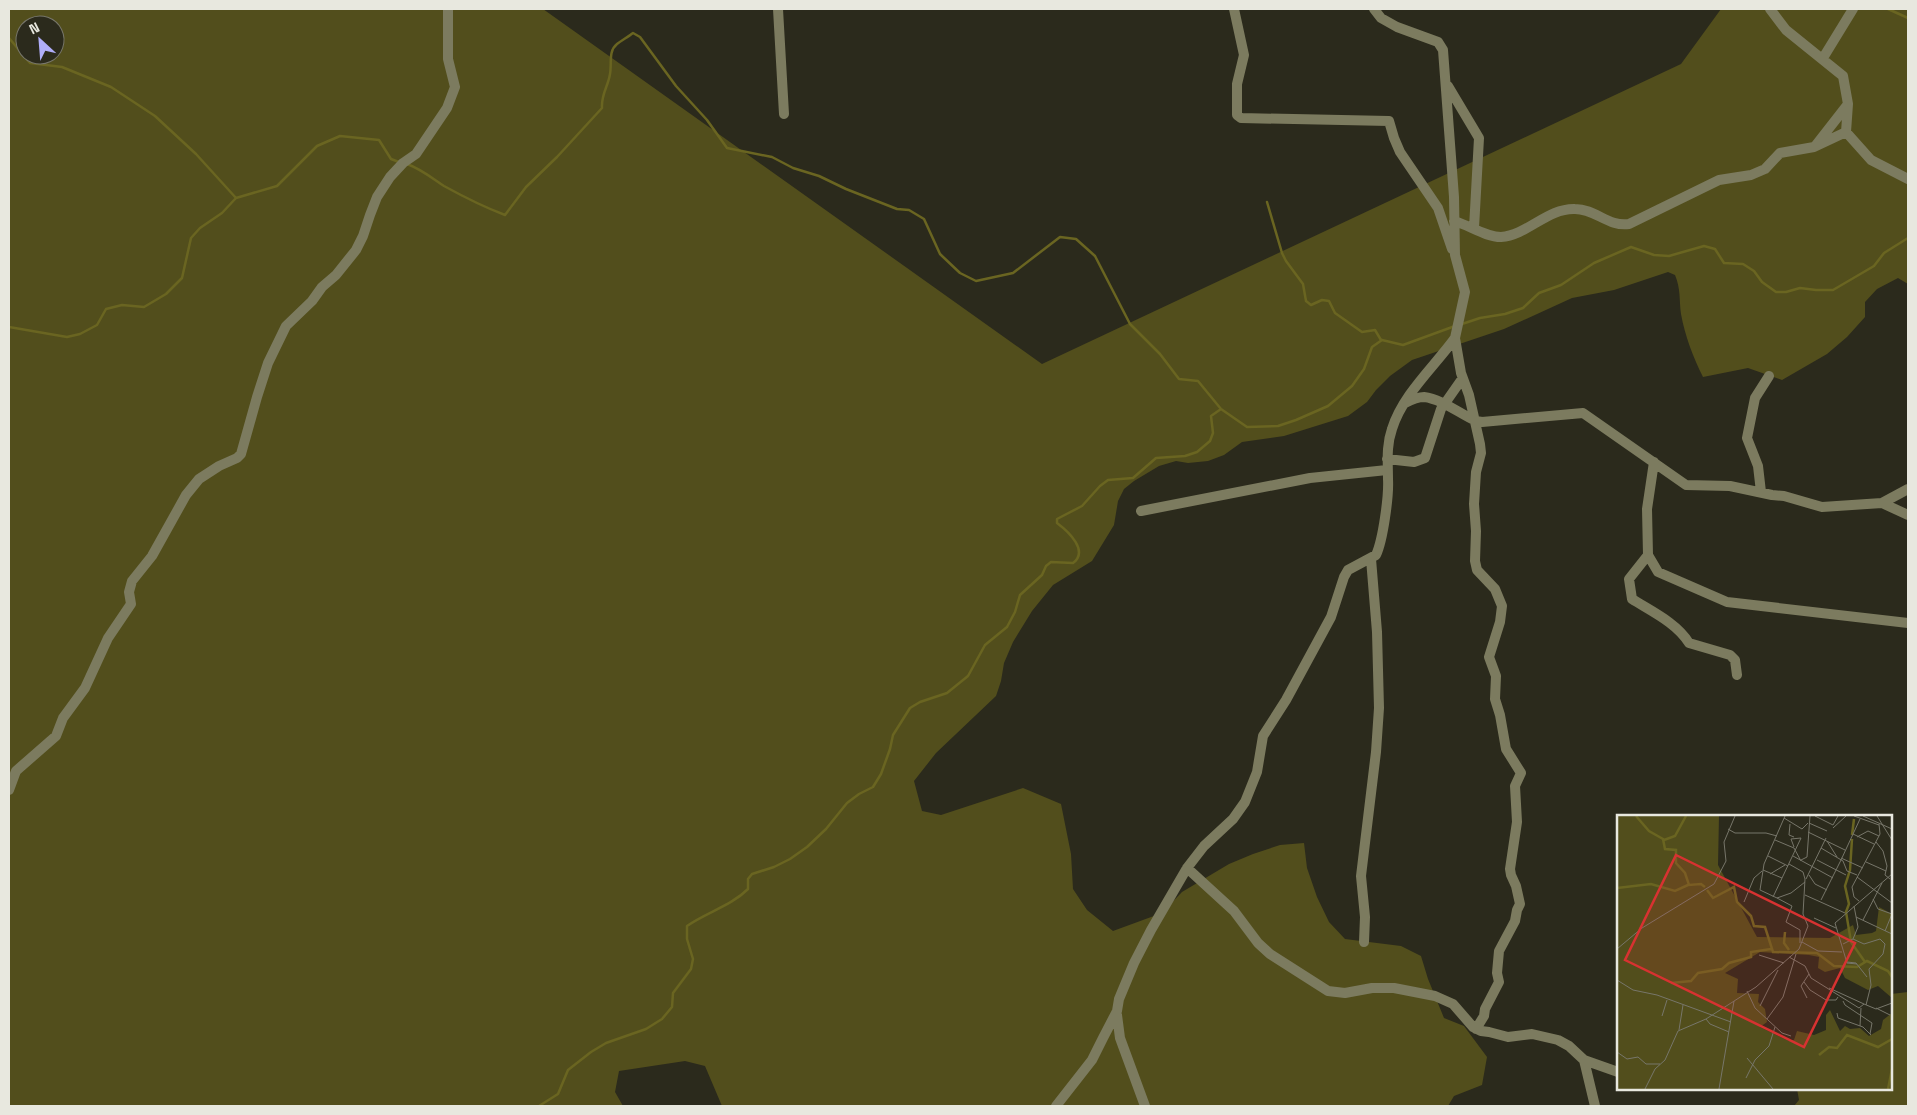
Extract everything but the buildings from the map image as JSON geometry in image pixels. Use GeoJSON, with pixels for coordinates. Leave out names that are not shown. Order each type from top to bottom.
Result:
{"type":"FeatureCollection","features":[{"type":"Feature","properties":{"kind":"street"},"geometry":{"type":"LineString","coordinates":[[9,790],[16,771],[56,736],[63,718],[86,688],[108,638],[131,604],[130,592],[132,581],[152,556],[186,495],[199,479],[241,454],[256,397],[268,363],[286,326],[336,275],[356,250],[364,236],[370,215],[390,177],[403,163],[416,154],[447,108],[456,87],[448,59],[448,9]]}},
{"type":"Feature","properties":{"kind":"street"},"geometry":{"type":"LineString","coordinates":[[778,9],[784,114]]}},
{"type":"Feature","properties":{"kind":"street"},"geometry":{"type":"LineString","coordinates":[[1234,9],[1244,55],[1244,61],[1236,84],[1237,115],[1244,118],[1389,121],[1400,152],[1438,208],[1455,255],[1465,292],[1455,338],[1462,379],[1469,395],[1476,421],[1481,453],[1476,472],[1474,497],[1475,561],[1477,570],[1495,589],[1502,606],[1500,622],[1489,657],[1496,676],[1494,699],[1500,715],[1506,749],[1521,773],[1515,786],[1518,822],[1510,869],[1510,875],[1516,886],[1520,904],[1515,921],[1499,950],[1497,973],[1499,982],[1476,1029]]}},
{"type":"Feature","properties":{"kind":"street"},"geometry":{"type":"LineString","coordinates":[[1374,9],[1381,18],[1397,27],[1442,45],[1446,84],[1455,255]]}},
{"type":"Feature","properties":{"kind":"street"},"geometry":{"type":"LineString","coordinates":[[1770,9],[1786,30],[1844,76],[1848,104],[1846,132],[1871,160],[1908,179]]}},
{"type":"Feature","properties":{"kind":"street"},"geometry":{"type":"LineString","coordinates":[[1823,58],[1853,9]]}},
{"type":"Feature","properties":{"kind":"street"},"geometry":{"type":"LineString","coordinates":[[1446,84],[1479,138],[1474,228]]}},
{"type":"Feature","properties":{"kind":"street"},"geometry":{"type":"LineString","coordinates":[[1814,147],[1848,104]]}},
{"type":"Feature","properties":{"kind":"street"},"geometry":{"type":"LineString","coordinates":[[1454,221],[1499,237],[1523,230],[1553,214],[1573,208],[1589,211],[1618,225],[1629,224],[1719,180],[1751,175],[1765,169],[1780,153],[1814,147],[1846,132]]}},
{"type":"Feature","properties":{"kind":"street"},"geometry":{"type":"LineString","coordinates":[[1145,1106],[1120,1038],[1117,1011],[1118,999],[1151,930],[1187,868],[1204,846],[1238,814],[1258,772],[1263,736],[1286,700],[1331,617],[1348,570],[1376,555],[1380,544],[1388,488],[1387,459],[1391,430],[1404,403],[1455,338]]}},
{"type":"Feature","properties":{"kind":"street"},"geometry":{"type":"LineString","coordinates":[[1761,492],[1758,466],[1747,438],[1755,398],[1769,376]]}},
{"type":"Feature","properties":{"kind":"street"},"geometry":{"type":"LineString","coordinates":[[1387,459],[1414,462],[1425,458],[1443,404],[1462,379]]}},
{"type":"Feature","properties":{"kind":"street"},"geometry":{"type":"LineString","coordinates":[[1404,403],[1422,397],[1443,404],[1476,421],[1584,413],[1686,485],[1730,486],[1784,496],[1822,507],[1882,503],[1908,489]]}},
{"type":"Feature","properties":{"kind":"street"},"geometry":{"type":"LineString","coordinates":[[1654,462],[1647,509],[1648,555],[1658,572],[1727,602],[1908,623]]}},
{"type":"Feature","properties":{"kind":"street"},"geometry":{"type":"LineString","coordinates":[[1141,511],[1310,478],[1387,470]]}},
{"type":"Feature","properties":{"kind":"street"},"geometry":{"type":"LineString","coordinates":[[1882,503],[1908,515]]}},
{"type":"Feature","properties":{"kind":"street"},"geometry":{"type":"LineString","coordinates":[[1648,555],[1629,579],[1632,599],[1683,634],[1689,643],[1730,655],[1735,660],[1738,675]]}},
{"type":"Feature","properties":{"kind":"street"},"geometry":{"type":"LineString","coordinates":[[1364,942],[1365,917],[1361,876],[1374,774],[1379,708],[1377,632],[1371,559]]}},
{"type":"Feature","properties":{"kind":"street"},"geometry":{"type":"LineString","coordinates":[[1187,868],[1234,911],[1270,954],[1322,988],[1335,993],[1372,988],[1394,988],[1435,996],[1452,1004],[1476,1029],[1508,1037],[1532,1034],[1558,1040],[1569,1046],[1584,1060],[1606,1066],[1617,1072]]}},
{"type":"Feature","properties":{"kind":"street"},"geometry":{"type":"LineString","coordinates":[[1056,1106],[1092,1060],[1117,1011]]}},
{"type":"Feature","properties":{"kind":"street"},"geometry":{"type":"LineString","coordinates":[[1584,1060],[1595,1106]]}},
{"type":"Feature","properties":{"kind":"shaded area"},"geometry":{"type":"Polygon","coordinates":[[[9,9],[543,9],[1042,364],[1681,64],[1721,9],[1908,9],[1908,284],[1898,278],[1877,289],[1865,302],[1865,317],[1847,337],[1827,354],[1782,380],[1748,368],[1703,377],[1685,330],[1677,280],[1675,275],[1668,272],[1614,290],[1572,298],[1504,329],[1412,360],[1390,376],[1367,402],[1348,416],[1284,436],[1242,442],[1224,455],[1208,461],[1188,463],[1176,461],[1159,466],[1124,489],[1118,501],[1114,525],[1092,561],[1053,585],[1032,611],[1013,642],[1004,663],[996,696],[936,753],[914,781],[922,811],[941,815],[1023,788],[1061,804],[1071,854],[1073,889],[1087,910],[1113,931],[1162,913],[1182,892],[1229,864],[1280,845],[1304,843],[1307,868],[1317,897],[1329,922],[1345,939],[1401,946],[1421,956],[1444,1018],[1464,1026],[1487,1057],[1482,1085],[1454,1096],[1448,1106],[722,1106],[705,1066],[685,1061],[619,1071],[615,1092],[623,1106],[9,1106],[9,9]]]}},
{"type":"Feature","properties":{"kind":"shaded area"},"geometry":{"type":"Polygon","coordinates":[[[1908,992],[1908,1106],[1794,1106],[1799,1100],[1797,1090],[1892,1090],[1892,994],[1908,992]]]}},
{"type":"Feature","properties":{"kind":"waterway"},"geometry":{"type":"LineString","coordinates":[[1888,9],[1908,18]]}},
{"type":"Feature","properties":{"kind":"waterway"},"geometry":{"type":"LineString","coordinates":[[407,164],[459,194],[505,215],[526,187],[557,157],[602,108],[610,74],[612,50],[617,44],[633,33],[640,37],[676,86],[707,120],[727,148],[772,157],[793,168],[819,176],[897,209],[909,210],[924,219],[940,254],[960,273],[976,281],[1013,273],[1060,237],[1076,239],[1095,256],[1130,324],[1160,354],[1179,379],[1198,381],[1221,409],[1247,427],[1278,426],[1328,406],[1352,386],[1364,369],[1372,347],[1382,340],[1403,345],[1455,326]]}},
{"type":"Feature","properties":{"kind":"waterway"},"geometry":{"type":"LineString","coordinates":[[9,38],[30,63],[62,67],[111,87],[155,116],[196,154],[236,198],[277,186],[317,146],[340,136],[379,140],[391,159],[399,162]]}},
{"type":"Feature","properties":{"kind":"waterway"},"geometry":{"type":"LineString","coordinates":[[9,327],[67,337],[80,334],[97,325],[106,309],[122,305],[144,307],[166,294],[182,278],[191,238],[200,228],[222,213],[236,198]]}},
{"type":"Feature","properties":{"kind":"waterway"},"geometry":{"type":"LineString","coordinates":[[1267,202],[1282,253],[1303,284],[1306,301],[1311,305],[1322,300],[1329,301],[1335,313],[1362,332],[1375,330],[1381,340]]}},
{"type":"Feature","properties":{"kind":"waterway"},"geometry":{"type":"LineString","coordinates":[[1462,324],[1523,308],[1539,293],[1561,285],[1594,263],[1631,247],[1654,255],[1669,256],[1704,246],[1715,249],[1724,263],[1743,264],[1754,271],[1762,282],[1776,292],[1786,292],[1800,288],[1833,290],[1874,266],[1884,253],[1908,238]]}},
{"type":"Feature","properties":{"kind":"waterway"},"geometry":{"type":"LineString","coordinates":[[539,1106],[558,1094],[568,1070],[591,1052],[606,1043],[646,1029],[662,1019],[672,1007],[673,993],[691,969],[693,959],[687,939],[687,926],[741,895],[748,889],[748,879],[752,874],[774,867],[807,847],[826,829],[847,803],[873,787],[881,774],[893,735],[910,708],[920,702],[947,693],[968,676],[985,645],[1007,627],[1015,612],[1020,595],[1042,575],[1046,566],[1051,562],[1073,563],[1079,553],[1078,547],[1072,536],[1057,523],[1057,519],[1082,506],[1108,480],[1133,478],[1156,458],[1185,456],[1197,452],[1210,441],[1213,433],[1211,416],[1221,409]]}}]}
